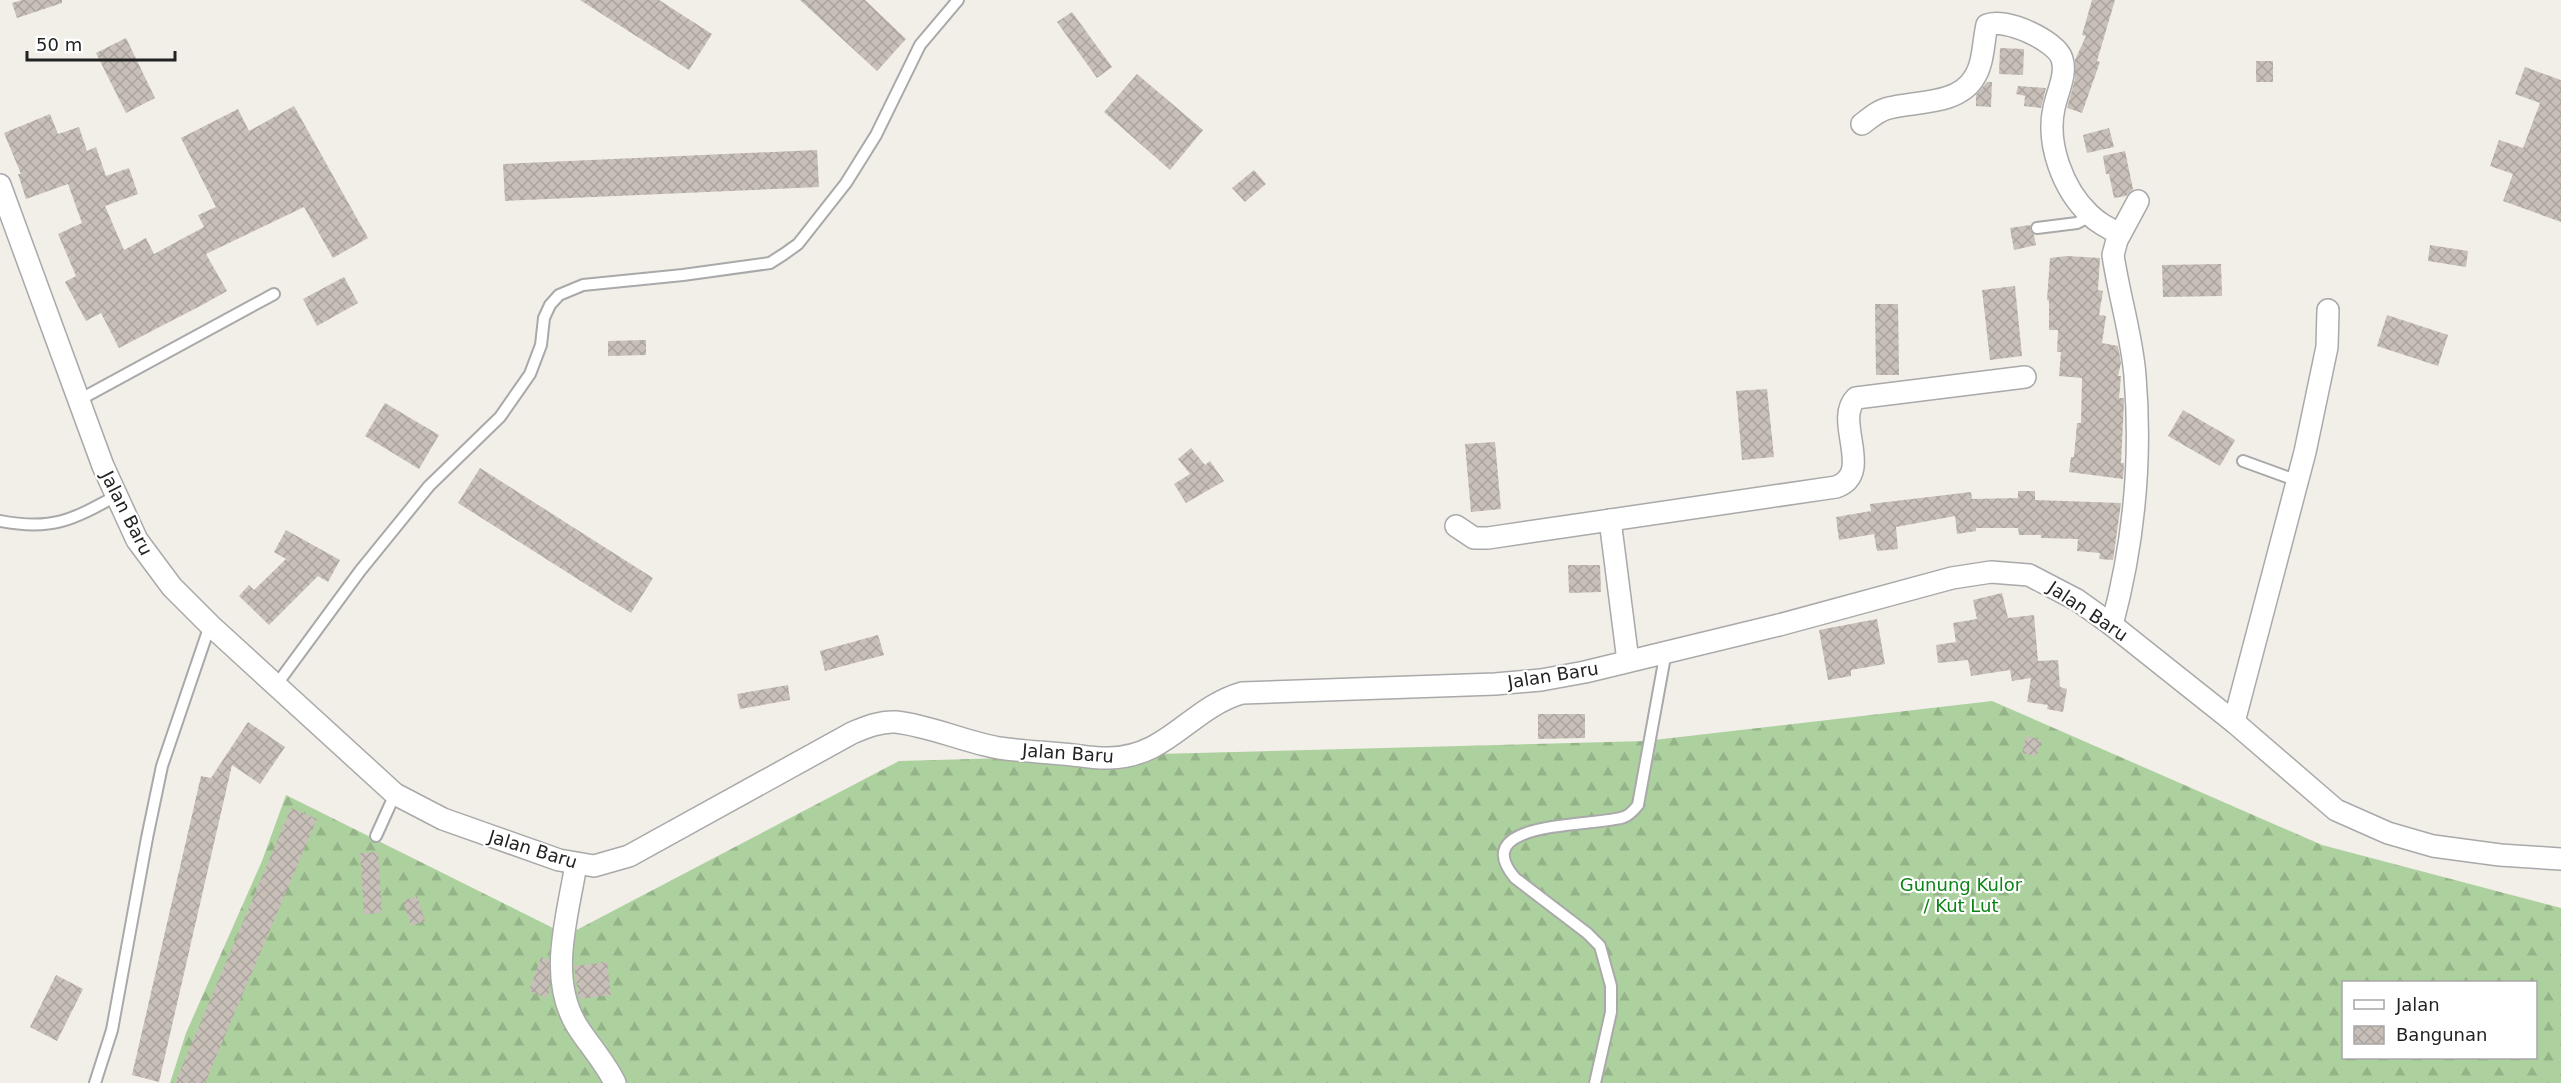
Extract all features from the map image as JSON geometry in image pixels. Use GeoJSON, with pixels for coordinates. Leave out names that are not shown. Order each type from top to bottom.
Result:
{"type":"FeatureCollection","features":[{"type":"Feature","properties":{"kind":"street"},"geometry":{"type":"LineString","coordinates":[[1862,124],[1888,108],[1948,98],[1966,87],[1974,80],[1980,65],[1987,25],[1993,22],[2012,24],[2056,48],[2062,57],[2064,69],[2052,123],[2054,151],[2078,204],[2090,216],[2120,234]]}},
{"type":"Feature","properties":{"kind":"street","name":"Jalan Baru"},"geometry":{"type":"LineString","coordinates":[[0,185],[116,496],[137,540],[172,587],[210,625],[395,794],[443,819],[576,864],[594,866],[629,856],[852,733],[872,725],[895,722],[999,747],[1108,758],[1145,751],[1162,743],[1216,703],[1242,693],[1495,684],[1541,680],[1779,625],[1922,585],[1991,572],[2028,575],[2046,582],[2077,600],[2234,722],[2336,810],[2388,833],[2433,846],[2500,855],[2561,859]]}},
{"type":"Feature","properties":{"kind":"street"},"geometry":{"type":"LineString","coordinates":[[2112,625],[2130,552],[2136,462],[2135,375],[2113,255],[2120,234],[2139,201]]}},
{"type":"Feature","properties":{"kind":"street"},"geometry":{"type":"LineString","coordinates":[[2234,722],[2298,481],[2327,347],[2328,310]]}},
{"type":"Feature","properties":{"kind":"street"},"geometry":{"type":"LineString","coordinates":[[1456,526],[1474,538],[1488,538],[1836,487],[1851,478],[1853,468],[1849,408],[1856,398],[2025,377]]}},
{"type":"Feature","properties":{"kind":"street"},"geometry":{"type":"LineString","coordinates":[[1610,520],[1628,661]]}},
{"type":"Feature","properties":{"kind":"street"},"geometry":{"type":"LineString","coordinates":[[576,864],[561,957],[562,987],[577,1025],[615,1083]]}},
{"type":"Feature","properties":{"kind":"lane"},"geometry":{"type":"LineString","coordinates":[[277,684],[360,571],[429,486],[480,439],[507,408],[536,360],[544,318],[550,304],[559,295],[583,285],[683,276],[770,263],[798,244],[846,183],[861,160],[920,45],[958,0]]}},
{"type":"Feature","properties":{"kind":"lane"},"geometry":{"type":"LineString","coordinates":[[2037,228],[2077,223],[2090,216]]}},
{"type":"Feature","properties":{"kind":"lane"},"geometry":{"type":"LineString","coordinates":[[79,400],[274,294]]}},
{"type":"Feature","properties":{"kind":"lane"},"geometry":{"type":"LineString","coordinates":[[2243,461],[2298,481]]}},
{"type":"Feature","properties":{"kind":"lane"},"geometry":{"type":"LineString","coordinates":[[0,521],[39,526],[61,523],[116,496]]}},
{"type":"Feature","properties":{"kind":"lane"},"geometry":{"type":"LineString","coordinates":[[95,1083],[112,1030],[162,766],[210,625]]}},
{"type":"Feature","properties":{"kind":"lane"},"geometry":{"type":"LineString","coordinates":[[1594,1083],[1611,1012],[1611,986],[1600,946],[1587,933],[1515,878],[1505,866],[1503,852],[1506,845],[1521,835],[1547,826],[1617,819],[1631,813],[1638,805],[1666,651]]}},
{"type":"Feature","properties":{"kind":"lane"},"geometry":{"type":"LineString","coordinates":[[376,836],[395,794]]}},
{"type":"Feature","properties":{"kind":"green space","name":"Gunung Kulor / Kut Lut"},"geometry":{"type":"Polygon","coordinates":[[[1992,701],[2322,845],[2561,908],[2561,1083],[170,1083],[186,1033],[262,861],[286,795],[567,935],[899,761],[1645,741],[1992,701]]]}},
{"type":"Feature","properties":{"kind":"building"},"geometry":{"type":"Polygon","coordinates":[[[22,0],[62,0],[62,3],[17,18],[12,3],[22,0]]]}},
{"type":"Feature","properties":{"kind":"building"},"geometry":{"type":"Polygon","coordinates":[[[580,0],[659,0],[712,34],[689,70],[580,0]]]}},
{"type":"Feature","properties":{"kind":"building"},"geometry":{"type":"Polygon","coordinates":[[[800,0],[865,0],[906,39],[877,71],[800,0]]]}},
{"type":"Feature","properties":{"kind":"building"},"geometry":{"type":"Polygon","coordinates":[[[2092,0],[2115,0],[2097,61],[2100,62],[2082,113],[2067,108],[2075,79],[2075,60],[2086,36],[2082,35],[2092,0]]]}},
{"type":"Feature","properties":{"kind":"building"},"geometry":{"type":"Polygon","coordinates":[[[1072,12],[1112,67],[1097,78],[1057,22],[1072,12]]]}},
{"type":"Feature","properties":{"kind":"building"},"geometry":{"type":"Polygon","coordinates":[[[126,38],[155,98],[126,113],[96,53],[126,38]]]}},
{"type":"Feature","properties":{"kind":"building"},"geometry":{"type":"Polygon","coordinates":[[[2000,48],[2024,49],[2023,75],[1999,74],[2000,48]]]}},
{"type":"Feature","properties":{"kind":"building"},"geometry":{"type":"Polygon","coordinates":[[[2256,61],[2273,61],[2273,82],[2256,82],[2256,61]]]}},
{"type":"Feature","properties":{"kind":"building"},"geometry":{"type":"Polygon","coordinates":[[[2525,67],[2561,80],[2561,222],[2503,201],[2513,174],[2490,166],[2499,140],[2523,148],[2540,103],[2515,94],[2525,67]]]}},
{"type":"Feature","properties":{"kind":"building"},"geometry":{"type":"Polygon","coordinates":[[[1137,74],[1203,130],[1170,170],[1104,112],[1137,74]]]}},
{"type":"Feature","properties":{"kind":"building"},"geometry":{"type":"Polygon","coordinates":[[[1987,82],[1992,82],[1991,107],[1976,106],[1976,95],[1987,82]]]}},
{"type":"Feature","properties":{"kind":"building"},"geometry":{"type":"Polygon","coordinates":[[[2018,86],[2046,88],[2041,108],[2024,106],[2025,96],[2016,94],[2018,86]]]}},
{"type":"Feature","properties":{"kind":"building"},"geometry":{"type":"Polygon","coordinates":[[[294,106],[368,238],[333,258],[304,207],[206,254],[227,291],[204,304],[119,348],[101,313],[86,321],[65,282],[76,276],[58,234],[82,223],[68,184],[26,199],[18,174],[21,174],[4,133],[50,114],[58,134],[79,127],[87,151],[96,147],[106,176],[129,168],[138,194],[105,206],[124,250],[146,238],[154,254],[204,227],[198,215],[216,207],[181,138],[238,109],[249,131],[294,106]]]}},
{"type":"Feature","properties":{"kind":"building"},"geometry":{"type":"Polygon","coordinates":[[[2109,128],[2114,147],[2087,153],[2083,135],[2109,128]]]}},
{"type":"Feature","properties":{"kind":"building"},"geometry":{"type":"Polygon","coordinates":[[[817,150],[819,187],[505,201],[503,164],[817,150]]]}},
{"type":"Feature","properties":{"kind":"building"},"geometry":{"type":"Polygon","coordinates":[[[2125,151],[2133,189],[2126,196],[2114,198],[2103,156],[2125,151]]]}},
{"type":"Feature","properties":{"kind":"building"},"geometry":{"type":"Polygon","coordinates":[[[1254,170],[1266,184],[1245,202],[1232,188],[1254,170]]]}},
{"type":"Feature","properties":{"kind":"building"},"geometry":{"type":"Polygon","coordinates":[[[2030,225],[2036,245],[2014,250],[2010,228],[2030,225]]]}},
{"type":"Feature","properties":{"kind":"building"},"geometry":{"type":"Polygon","coordinates":[[[2430,245],[2468,251],[2466,267],[2428,261],[2430,245]]]}},
{"type":"Feature","properties":{"kind":"building"},"geometry":{"type":"Polygon","coordinates":[[[2067,256],[2100,258],[2098,290],[2103,291],[2099,315],[2106,316],[2102,343],[2118,346],[2121,363],[2118,376],[2121,376],[2119,398],[2124,398],[2121,463],[2124,463],[2123,479],[2069,472],[2071,457],[2074,457],[2077,423],[2081,423],[2082,378],[2059,376],[2061,352],[2057,352],[2058,330],[2049,330],[2049,301],[2047,300],[2050,258],[2067,256]]]}},
{"type":"Feature","properties":{"kind":"building"},"geometry":{"type":"Polygon","coordinates":[[[2221,264],[2222,296],[2163,297],[2162,265],[2221,264]]]}},
{"type":"Feature","properties":{"kind":"building"},"geometry":{"type":"Polygon","coordinates":[[[344,277],[358,303],[317,326],[303,299],[344,277]]]}},
{"type":"Feature","properties":{"kind":"building"},"geometry":{"type":"Polygon","coordinates":[[[2015,286],[2022,356],[1990,360],[1982,290],[2015,286]]]}},
{"type":"Feature","properties":{"kind":"building"},"geometry":{"type":"Polygon","coordinates":[[[1875,304],[1898,304],[1899,375],[1876,375],[1875,304]]]}},
{"type":"Feature","properties":{"kind":"building"},"geometry":{"type":"Polygon","coordinates":[[[2387,315],[2448,335],[2438,366],[2377,346],[2387,315]]]}},
{"type":"Feature","properties":{"kind":"building"},"geometry":{"type":"Polygon","coordinates":[[[646,340],[646,355],[608,356],[608,341],[646,340]]]}},
{"type":"Feature","properties":{"kind":"building"},"geometry":{"type":"Polygon","coordinates":[[[1767,389],[1774,457],[1742,460],[1736,391],[1767,389]]]}},
{"type":"Feature","properties":{"kind":"building"},"geometry":{"type":"Polygon","coordinates":[[[385,403],[439,435],[419,469],[365,436],[385,403]]]}},
{"type":"Feature","properties":{"kind":"building"},"geometry":{"type":"Polygon","coordinates":[[[2183,410],[2235,440],[2220,466],[2168,436],[2183,410]]]}},
{"type":"Feature","properties":{"kind":"building"},"geometry":{"type":"Polygon","coordinates":[[[1495,442],[1501,509],[1471,512],[1465,444],[1495,442]]]}},
{"type":"Feature","properties":{"kind":"building"},"geometry":{"type":"Polygon","coordinates":[[[1191,448],[1205,465],[1210,461],[1224,481],[1186,503],[1174,484],[1190,474],[1178,459],[1191,448]]]}},
{"type":"Feature","properties":{"kind":"building"},"geometry":{"type":"Polygon","coordinates":[[[480,468],[653,578],[631,613],[458,503],[480,468]]]}},
{"type":"Feature","properties":{"kind":"building"},"geometry":{"type":"Polygon","coordinates":[[[2018,491],[2035,491],[2035,500],[2121,503],[2113,560],[2099,559],[2100,553],[2077,551],[2078,539],[2019,535],[2018,528],[1976,528],[1976,531],[1957,534],[1955,516],[1896,527],[1898,549],[1877,551],[1874,534],[1839,540],[1836,517],[1871,511],[1870,504],[1971,492],[1972,499],[2018,498],[2018,491]]]}},
{"type":"Feature","properties":{"kind":"building"},"geometry":{"type":"Polygon","coordinates":[[[286,530],[340,560],[328,582],[318,576],[269,625],[239,596],[249,585],[254,590],[286,559],[274,552],[286,530]]]}},
{"type":"Feature","properties":{"kind":"building"},"geometry":{"type":"Polygon","coordinates":[[[1568,565],[1600,565],[1601,592],[1569,593],[1568,565]]]}},
{"type":"Feature","properties":{"kind":"building"},"geometry":{"type":"Polygon","coordinates":[[[2002,593],[2008,618],[2034,615],[2038,661],[2058,660],[2060,687],[2067,689],[2063,712],[2047,709],[2048,705],[2027,702],[2031,678],[2012,681],[2010,670],[1971,676],[1968,660],[1938,663],[1936,645],[1956,642],[1953,623],[1977,619],[1973,600],[2002,593]]]}},
{"type":"Feature","properties":{"kind":"building"},"geometry":{"type":"Polygon","coordinates":[[[1877,619],[1885,664],[1851,670],[1851,676],[1828,680],[1819,630],[1877,619]]]}},
{"type":"Feature","properties":{"kind":"building"},"geometry":{"type":"Polygon","coordinates":[[[878,635],[884,655],[825,671],[820,651],[878,635]]]}},
{"type":"Feature","properties":{"kind":"building"},"geometry":{"type":"Polygon","coordinates":[[[788,685],[790,700],[740,709],[737,694],[788,685]]]}},
{"type":"Feature","properties":{"kind":"building"},"geometry":{"type":"Polygon","coordinates":[[[1538,714],[1585,714],[1585,738],[1538,739],[1538,714]]]}},
{"type":"Feature","properties":{"kind":"building"},"geometry":{"type":"Polygon","coordinates":[[[248,722],[285,747],[260,784],[232,765],[159,1082],[132,1075],[201,776],[211,778],[248,722]]]}},
{"type":"Feature","properties":{"kind":"building"},"geometry":{"type":"Polygon","coordinates":[[[2026,736],[2041,740],[2037,756],[2022,753],[2026,736]]]}},
{"type":"Feature","properties":{"kind":"building"},"geometry":{"type":"Polygon","coordinates":[[[291,808],[317,819],[205,1083],[175,1083],[291,808]]]}},
{"type":"Feature","properties":{"kind":"building"},"geometry":{"type":"Polygon","coordinates":[[[378,852],[382,913],[364,914],[360,853],[378,852]]]}},
{"type":"Feature","properties":{"kind":"building"},"geometry":{"type":"Polygon","coordinates":[[[417,896],[425,921],[411,926],[403,901],[417,896]]]}},
{"type":"Feature","properties":{"kind":"building"},"geometry":{"type":"Polygon","coordinates":[[[541,957],[549,960],[550,989],[547,998],[529,991],[541,957]]]}},
{"type":"Feature","properties":{"kind":"building"},"geometry":{"type":"Polygon","coordinates":[[[607,962],[611,995],[579,999],[574,966],[607,962]]]}},
{"type":"Feature","properties":{"kind":"building"},"geometry":{"type":"Polygon","coordinates":[[[56,975],[83,989],[57,1041],[30,1027],[56,975]]]}}]}
